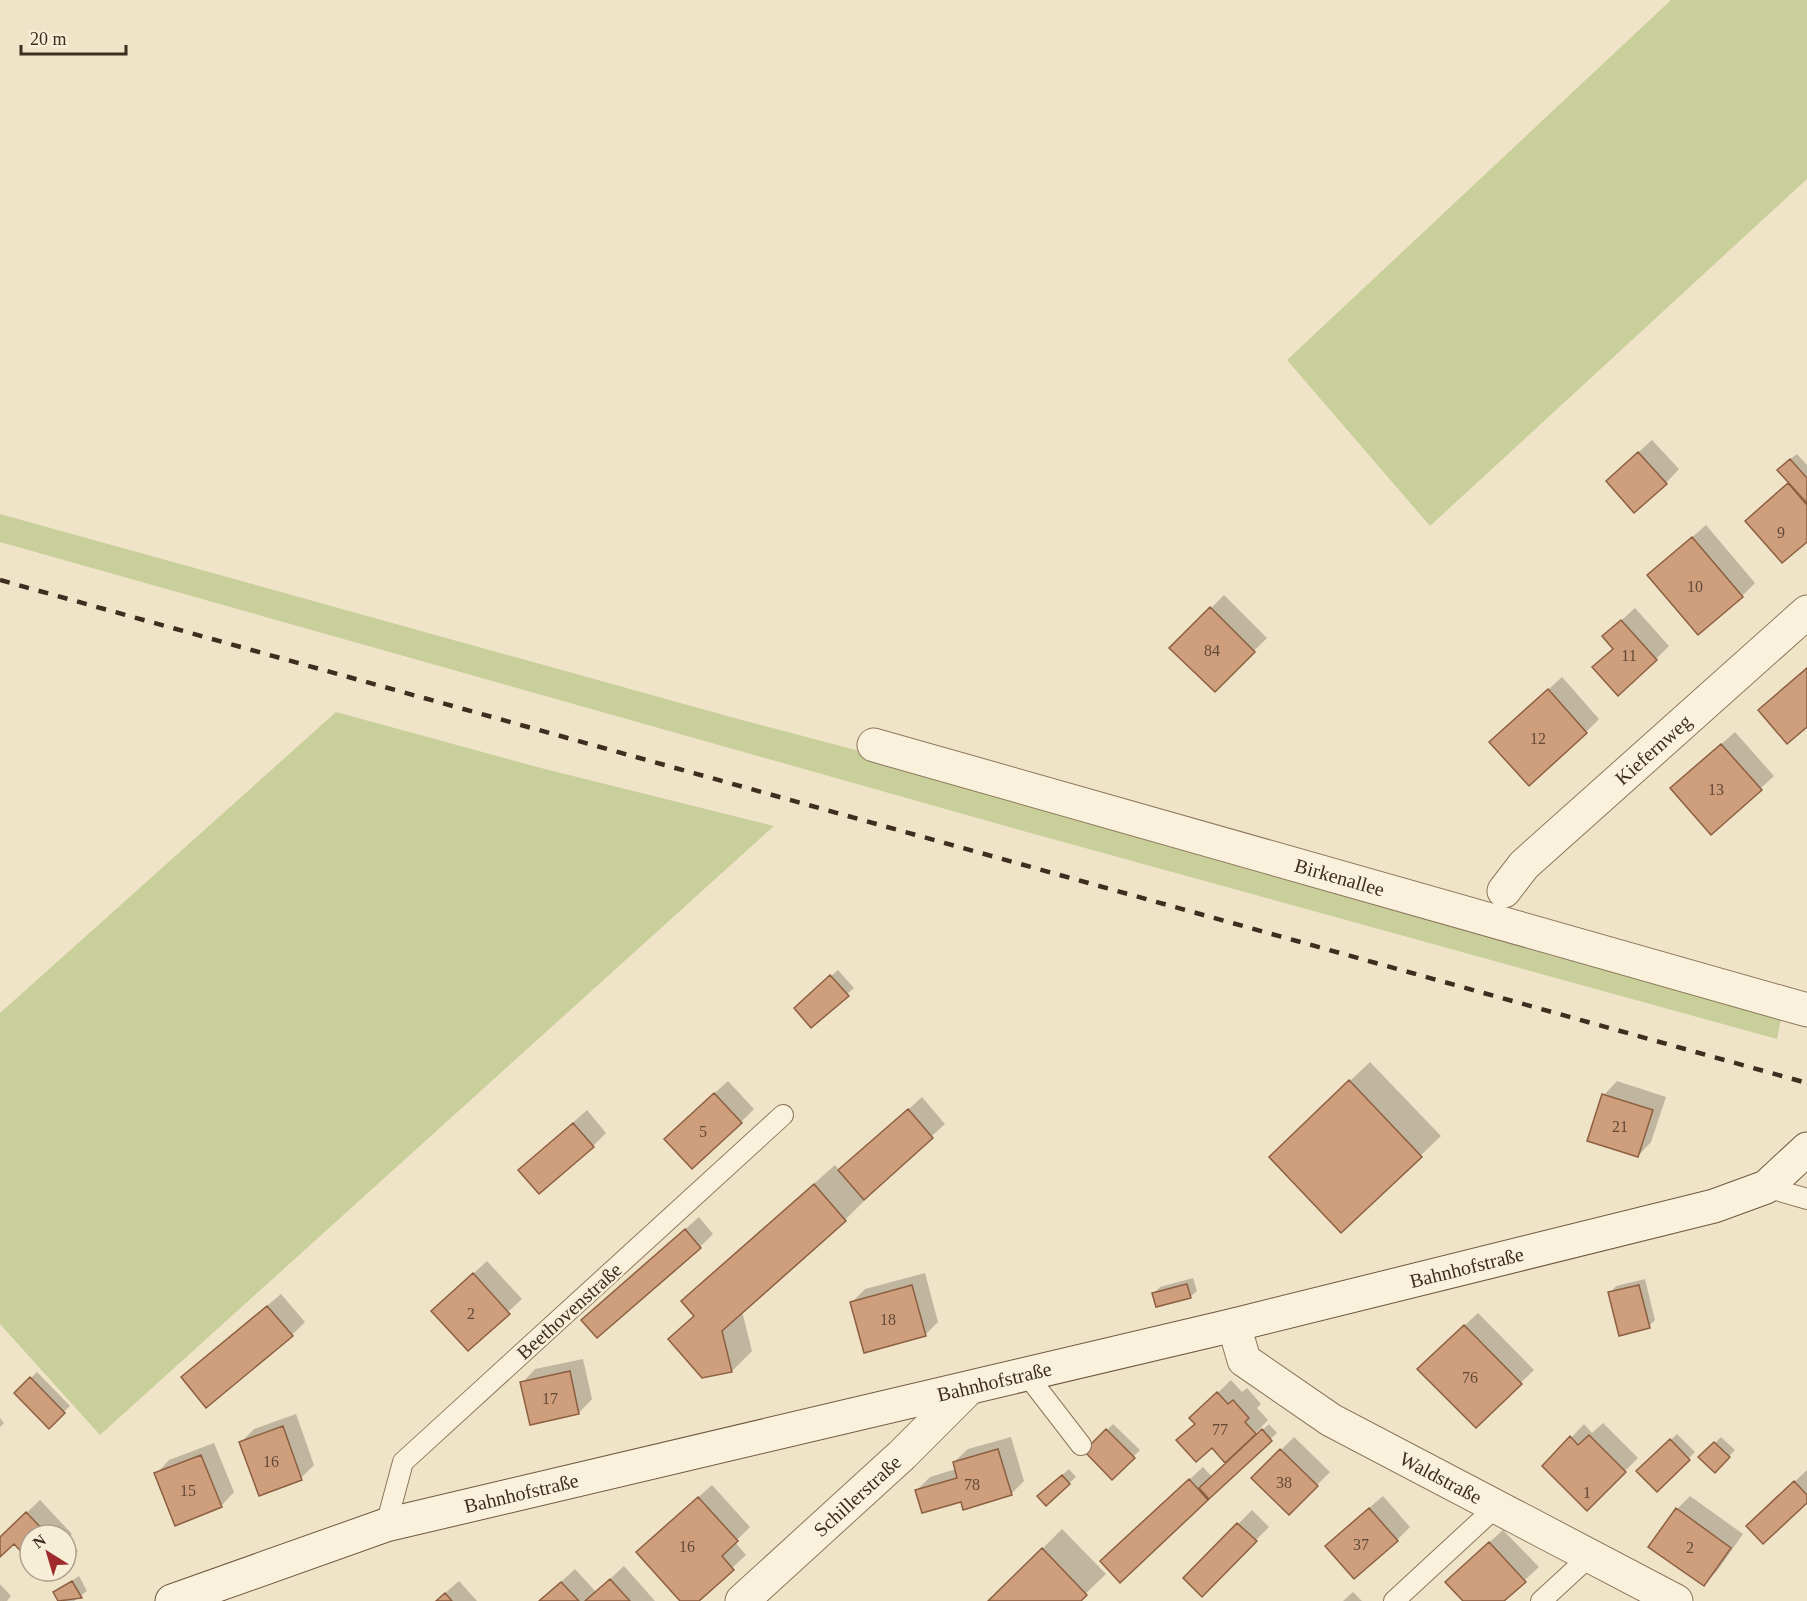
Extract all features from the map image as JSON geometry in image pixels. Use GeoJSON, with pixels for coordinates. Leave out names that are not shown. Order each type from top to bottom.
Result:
{"type":"FeatureCollection","features":[{"type":"Feature","properties":{"kind":"street","name":"Kiefernweg"},"geometry":{"type":"LineString","coordinates":[[1504,891],[1524,865],[1807,612]]}},
{"type":"Feature","properties":{"kind":"street","name":"Birkenallee"},"geometry":{"type":"LineString","coordinates":[[874,745],[1807,1010]]}},
{"type":"Feature","properties":{"kind":"street","name":"Bahnhofstraße"},"geometry":{"type":"LineString","coordinates":[[172,1601],[386,1525],[1027,1375],[1714,1206],[1766,1187],[1807,1149]]}},
{"type":"Feature","properties":{"kind":"street","name":"Waldstraße"},"geometry":{"type":"LineString","coordinates":[[1234,1325],[1244,1360],[1331,1420],[1676,1601]]}},
{"type":"Feature","properties":{"kind":"street","name":"Schillerstraße"},"geometry":{"type":"LineString","coordinates":[[742,1601],[902,1455],[969,1388]]}},
{"type":"Feature","properties":{"kind":"lane","name":"Beethovenstraße"},"geometry":{"type":"LineString","coordinates":[[386,1525],[403,1462],[783,1115]]}},
{"type":"Feature","properties":{"kind":"lane"},"geometry":{"type":"LineString","coordinates":[[1766,1187],[1807,1199]]}},
{"type":"Feature","properties":{"kind":"lane"},"geometry":{"type":"LineString","coordinates":[[1027,1375],[1081,1445]]}},
{"type":"Feature","properties":{"kind":"lane"},"geometry":{"type":"LineString","coordinates":[[1394,1601],[1496,1507]]}},
{"type":"Feature","properties":{"kind":"lane"},"geometry":{"type":"LineString","coordinates":[[1541,1601],[1590,1556]]}},
{"type":"Feature","properties":{"kind":"green space"},"geometry":{"type":"Polygon","coordinates":[[[1671,0],[1807,0],[1807,179],[1430,526],[1287,360],[1671,0]]]}},
{"type":"Feature","properties":{"kind":"green space"},"geometry":{"type":"Polygon","coordinates":[[[0,514],[738,719],[1182,836],[1781,1019],[1777,1039],[1027,832],[0,542],[0,514]]]}},
{"type":"Feature","properties":{"kind":"green space"},"geometry":{"type":"Polygon","coordinates":[[[336,712],[537,767],[774,826],[100,1435],[0,1324],[0,1013],[336,712]]]}},
{"type":"Feature","properties":{"kind":"building"},"geometry":{"type":"Polygon","coordinates":[[[1638,452],[1667,484],[1634,513],[1606,481],[1638,452]]]}},
{"type":"Feature","properties":{"kind":"building"},"geometry":{"type":"Polygon","coordinates":[[[1790,459],[1807,478],[1807,503],[1777,470],[1790,459]]]}},
{"type":"Feature","properties":{"kind":"building"},"geometry":{"type":"Polygon","coordinates":[[[1788,483],[1807,505],[1807,542],[1782,563],[1745,521],[1788,483]]]}},
{"type":"Feature","properties":{"kind":"building"},"geometry":{"type":"Polygon","coordinates":[[[1692,537],[1743,597],[1698,635],[1647,575],[1692,537]]]}},
{"type":"Feature","properties":{"kind":"building"},"geometry":{"type":"Polygon","coordinates":[[[1210,607],[1255,652],[1215,692],[1169,648],[1210,607]]]}},
{"type":"Feature","properties":{"kind":"building"},"geometry":{"type":"Polygon","coordinates":[[[1621,620],[1657,660],[1618,696],[1592,667],[1613,649],[1602,636],[1621,620]]]}},
{"type":"Feature","properties":{"kind":"building"},"geometry":{"type":"Polygon","coordinates":[[[1807,668],[1807,727],[1787,744],[1758,710],[1807,668]]]}},
{"type":"Feature","properties":{"kind":"building"},"geometry":{"type":"Polygon","coordinates":[[[1548,689],[1587,733],[1529,786],[1489,742],[1548,689]]]}},
{"type":"Feature","properties":{"kind":"building"},"geometry":{"type":"Polygon","coordinates":[[[1721,744],[1762,790],[1711,835],[1670,788],[1721,744]]]}},
{"type":"Feature","properties":{"kind":"building"},"geometry":{"type":"Polygon","coordinates":[[[830,975],[849,996],[811,1028],[794,1008],[830,975]]]}},
{"type":"Feature","properties":{"kind":"building"},"geometry":{"type":"Polygon","coordinates":[[[1349,1080],[1422,1157],[1341,1233],[1269,1157],[1349,1080]]]}},
{"type":"Feature","properties":{"kind":"building"},"geometry":{"type":"Polygon","coordinates":[[[714,1093],[742,1123],[692,1169],[664,1139],[714,1093]]]}},
{"type":"Feature","properties":{"kind":"building"},"geometry":{"type":"Polygon","coordinates":[[[1602,1094],[1653,1110],[1638,1157],[1587,1141],[1602,1094]]]}},
{"type":"Feature","properties":{"kind":"building"},"geometry":{"type":"Polygon","coordinates":[[[908,1109],[933,1138],[864,1200],[838,1170],[908,1109]]]}},
{"type":"Feature","properties":{"kind":"building"},"geometry":{"type":"Polygon","coordinates":[[[573,1123],[594,1147],[539,1194],[518,1170],[573,1123]]]}},
{"type":"Feature","properties":{"kind":"building"},"geometry":{"type":"Polygon","coordinates":[[[814,1184],[846,1221],[722,1331],[732,1372],[702,1378],[668,1339],[694,1316],[681,1301],[814,1184]]]}},
{"type":"Feature","properties":{"kind":"building"},"geometry":{"type":"Polygon","coordinates":[[[685,1229],[701,1248],[597,1338],[581,1320],[685,1229]]]}},
{"type":"Feature","properties":{"kind":"building"},"geometry":{"type":"Polygon","coordinates":[[[473,1273],[510,1314],[468,1351],[431,1311],[473,1273]]]}},
{"type":"Feature","properties":{"kind":"building"},"geometry":{"type":"Polygon","coordinates":[[[1187,1284],[1191,1298],[1156,1307],[1152,1293],[1187,1284]]]}},
{"type":"Feature","properties":{"kind":"building"},"geometry":{"type":"Polygon","coordinates":[[[912,1285],[926,1336],[864,1353],[850,1302],[912,1285]]]}},
{"type":"Feature","properties":{"kind":"building"},"geometry":{"type":"Polygon","coordinates":[[[1639,1285],[1650,1328],[1619,1336],[1608,1292],[1639,1285]]]}},
{"type":"Feature","properties":{"kind":"building"},"geometry":{"type":"Polygon","coordinates":[[[267,1306],[293,1336],[206,1408],[181,1377],[267,1306]]]}},
{"type":"Feature","properties":{"kind":"building"},"geometry":{"type":"Polygon","coordinates":[[[1464,1325],[1522,1384],[1476,1428],[1417,1369],[1464,1325]]]}},
{"type":"Feature","properties":{"kind":"building"},"geometry":{"type":"Polygon","coordinates":[[[570,1371],[579,1414],[530,1425],[520,1382],[570,1371]]]}},
{"type":"Feature","properties":{"kind":"building"},"geometry":{"type":"Polygon","coordinates":[[[30,1377],[65,1413],[49,1429],[14,1393],[30,1377]]]}},
{"type":"Feature","properties":{"kind":"building"},"geometry":{"type":"Polygon","coordinates":[[[1217,1392],[1228,1404],[1233,1400],[1249,1418],[1245,1422],[1256,1434],[1225,1463],[1212,1448],[1196,1462],[1176,1440],[1195,1424],[1189,1418],[1217,1392]]]}},
{"type":"Feature","properties":{"kind":"building"},"geometry":{"type":"Polygon","coordinates":[[[283,1426],[302,1480],[259,1496],[239,1442],[283,1426]]]}},
{"type":"Feature","properties":{"kind":"building"},"geometry":{"type":"Polygon","coordinates":[[[1106,1429],[1135,1458],[1112,1480],[1084,1451],[1106,1429]]]}},
{"type":"Feature","properties":{"kind":"building"},"geometry":{"type":"Polygon","coordinates":[[[1262,1429],[1272,1441],[1209,1499],[1199,1488],[1262,1429]]]}},
{"type":"Feature","properties":{"kind":"building"},"geometry":{"type":"Polygon","coordinates":[[[1589,1435],[1626,1472],[1587,1511],[1542,1466],[1570,1436],[1578,1445],[1589,1435]]]}},
{"type":"Feature","properties":{"kind":"building"},"geometry":{"type":"Polygon","coordinates":[[[1670,1439],[1690,1460],[1657,1492],[1636,1471],[1670,1439]]]}},
{"type":"Feature","properties":{"kind":"building"},"geometry":{"type":"Polygon","coordinates":[[[1714,1442],[1730,1457],[1715,1473],[1698,1457],[1714,1442]]]}},
{"type":"Feature","properties":{"kind":"building"},"geometry":{"type":"Polygon","coordinates":[[[998,1449],[1012,1495],[963,1510],[961,1502],[922,1513],[915,1490],[957,1478],[953,1462],[998,1449]]]}},
{"type":"Feature","properties":{"kind":"building"},"geometry":{"type":"Polygon","coordinates":[[[1280,1449],[1318,1486],[1289,1515],[1251,1478],[1280,1449]]]}},
{"type":"Feature","properties":{"kind":"building"},"geometry":{"type":"Polygon","coordinates":[[[201,1455],[222,1507],[175,1526],[154,1473],[201,1455]]]}},
{"type":"Feature","properties":{"kind":"building"},"geometry":{"type":"Polygon","coordinates":[[[1062,1475],[1070,1484],[1046,1506],[1037,1496],[1062,1475]]]}},
{"type":"Feature","properties":{"kind":"building"},"geometry":{"type":"Polygon","coordinates":[[[1189,1479],[1208,1500],[1120,1583],[1100,1561],[1189,1479]]]}},
{"type":"Feature","properties":{"kind":"building"},"geometry":{"type":"Polygon","coordinates":[[[1794,1481],[1807,1495],[1807,1503],[1763,1544],[1746,1526],[1794,1481]]]}},
{"type":"Feature","properties":{"kind":"building"},"geometry":{"type":"Polygon","coordinates":[[[698,1497],[738,1541],[722,1556],[734,1570],[699,1601],[680,1601],[636,1552],[698,1497]]]}},
{"type":"Feature","properties":{"kind":"building"},"geometry":{"type":"Polygon","coordinates":[[[1369,1508],[1398,1541],[1354,1579],[1325,1546],[1369,1508]]]}},
{"type":"Feature","properties":{"kind":"building"},"geometry":{"type":"Polygon","coordinates":[[[1676,1508],[1731,1548],[1704,1586],[1648,1547],[1676,1508]]]}},
{"type":"Feature","properties":{"kind":"building"},"geometry":{"type":"Polygon","coordinates":[[[26,1512],[37,1523],[18,1523],[18,1548],[14,1544],[0,1557],[0,1537],[26,1512]]]}},
{"type":"Feature","properties":{"kind":"building"},"geometry":{"type":"Polygon","coordinates":[[[1237,1523],[1257,1541],[1202,1597],[1183,1578],[1237,1523]]]}},
{"type":"Feature","properties":{"kind":"building"},"geometry":{"type":"Polygon","coordinates":[[[1489,1542],[1526,1582],[1504,1601],[1463,1601],[1445,1582],[1489,1542]]]}},
{"type":"Feature","properties":{"kind":"building"},"geometry":{"type":"Polygon","coordinates":[[[1042,1548],[1087,1595],[1081,1601],[988,1601],[1042,1548]]]}},
{"type":"Feature","properties":{"kind":"building"},"geometry":{"type":"Polygon","coordinates":[[[610,1579],[630,1601],[585,1601],[610,1579]]]}},
{"type":"Feature","properties":{"kind":"building"},"geometry":{"type":"Polygon","coordinates":[[[561,1582],[579,1601],[539,1601],[561,1582]]]}},
{"type":"Feature","properties":{"kind":"building"},"geometry":{"type":"Polygon","coordinates":[[[69,1583],[73,1583],[82,1598],[58,1601],[53,1592],[69,1583]]]}},
{"type":"Feature","properties":{"kind":"building"},"geometry":{"type":"Polygon","coordinates":[[[445,1593],[452,1601],[436,1601],[445,1593]]]}},
{"type":"Feature","properties":{"kind":"railway"},"geometry":{"type":"LineString","coordinates":[[0,580],[1807,1083]]}}]}
